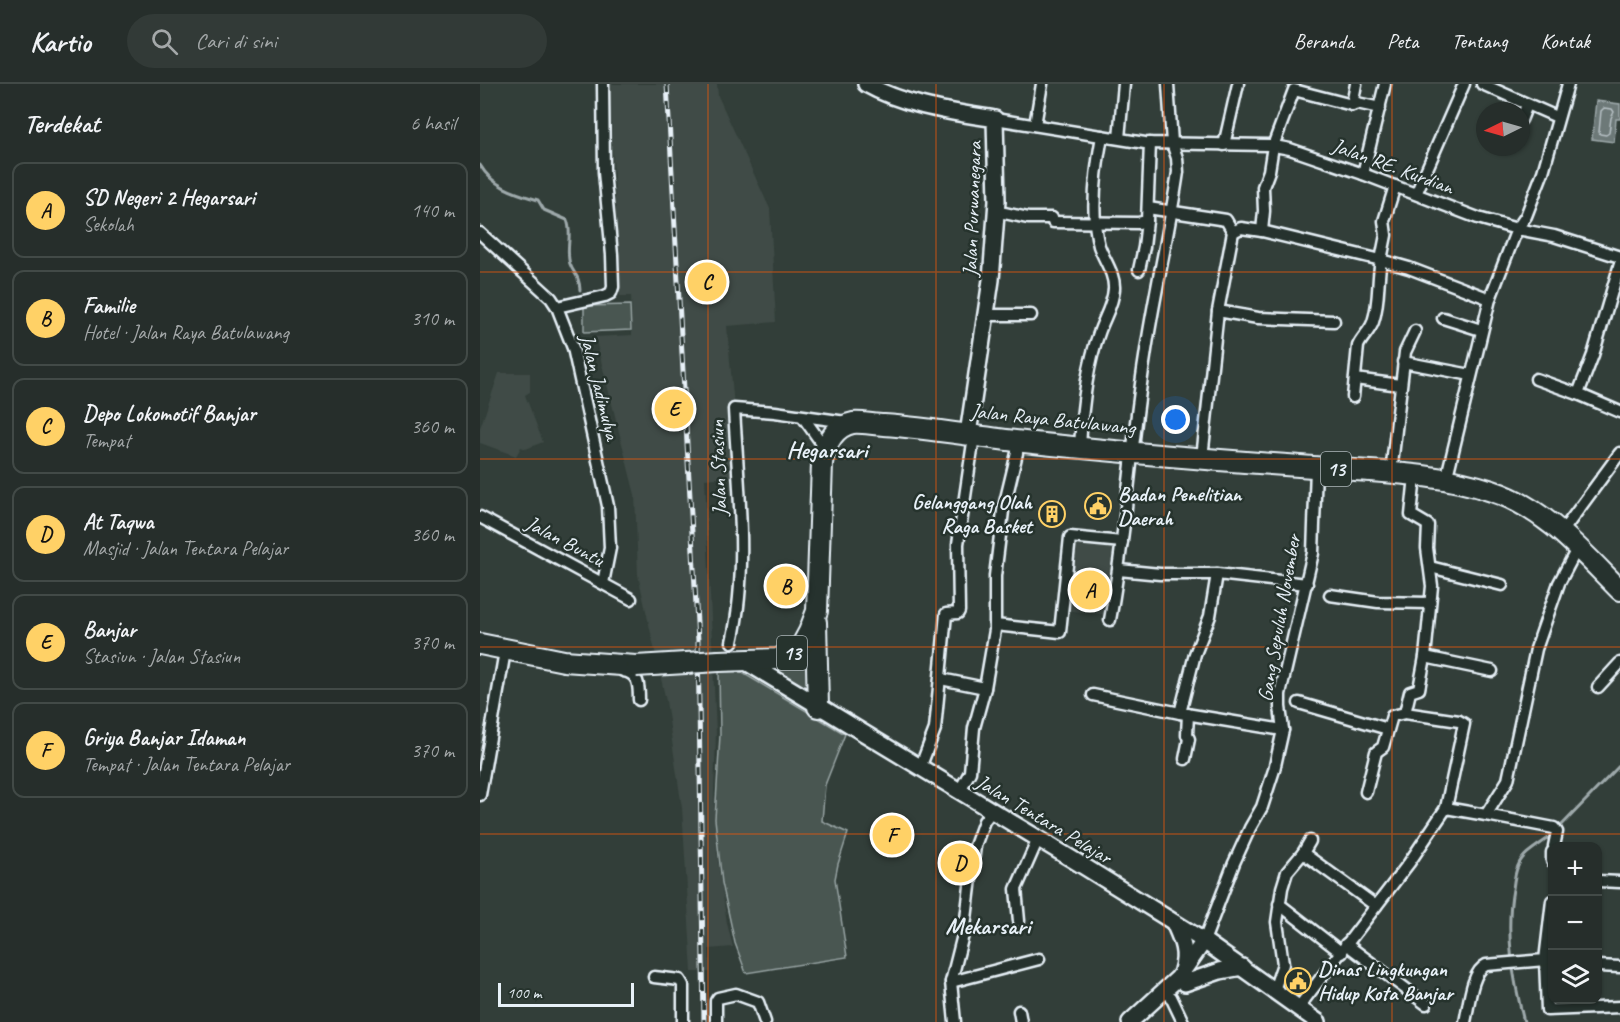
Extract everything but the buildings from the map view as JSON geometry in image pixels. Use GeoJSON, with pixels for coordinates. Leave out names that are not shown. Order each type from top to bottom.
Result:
{"type":"FeatureCollection","features":[{"type":"Feature","properties":{"kind":"highway","name":"Jalan Raya Batulawang"},"geometry":{"type":"LineString","coordinates":[[853,423],[904,426],[1017,441],[1131,452],[1391,473],[1473,485],[1515,499],[1562,532],[1620,590]]}},
{"type":"Feature","properties":{"kind":"highway"},"geometry":{"type":"LineString","coordinates":[[825,448],[835,432],[853,423]]}},
{"type":"Feature","properties":{"kind":"highway","name":"13"},"geometry":{"type":"LineString","coordinates":[[480,644],[564,661],[636,666],[777,659],[791,654],[802,645],[817,610],[822,463],[825,448]]}},
{"type":"Feature","properties":{"kind":"highway"},"geometry":{"type":"LineString","coordinates":[[817,610],[818,707]]}},
{"type":"Feature","properties":{"kind":"street"},"geometry":{"type":"LineString","coordinates":[[557,307],[605,296],[611,293],[613,287],[604,172],[603,84]]}},
{"type":"Feature","properties":{"kind":"street","name":"Jalan Purwanegara"},"geometry":{"type":"LineString","coordinates":[[866,84],[876,90],[933,109],[995,119],[997,201],[991,280],[971,435]]}},
{"type":"Feature","properties":{"kind":"street"},"geometry":{"type":"LineString","coordinates":[[1035,125],[1042,84]]}},
{"type":"Feature","properties":{"kind":"street"},"geometry":{"type":"LineString","coordinates":[[1119,138],[1124,84]]}},
{"type":"Feature","properties":{"kind":"street"},"geometry":{"type":"LineString","coordinates":[[1110,620],[1119,570],[1131,452],[1145,356],[1178,172],[1177,158],[1172,143],[1168,84]]}},
{"type":"Feature","properties":{"kind":"street"},"geometry":{"type":"LineString","coordinates":[[1224,146],[1238,84]]}},
{"type":"Feature","properties":{"kind":"street"},"geometry":{"type":"LineString","coordinates":[[1352,105],[1356,84]]}},
{"type":"Feature","properties":{"kind":"street"},"geometry":{"type":"LineString","coordinates":[[1363,174],[1385,84]]}},
{"type":"Feature","properties":{"kind":"street"},"geometry":{"type":"LineString","coordinates":[[1416,194],[1464,84]]}},
{"type":"Feature","properties":{"kind":"street"},"geometry":{"type":"LineString","coordinates":[[1482,84],[1521,102]]}},
{"type":"Feature","properties":{"kind":"street"},"geometry":{"type":"LineString","coordinates":[[1446,480],[1490,299],[1517,229],[1526,216],[1541,178],[1568,84]]}},
{"type":"Feature","properties":{"kind":"street"},"geometry":{"type":"LineString","coordinates":[[1262,231],[1263,187],[1269,171],[1273,146],[1294,87],[1352,105],[1363,104],[1380,108]]}},
{"type":"Feature","properties":{"kind":"street"},"geometry":{"type":"LineString","coordinates":[[1530,106],[1557,117]]}},
{"type":"Feature","properties":{"kind":"street","name":"Jalan RE. Kurdian"},"geometry":{"type":"LineString","coordinates":[[995,119],[1150,143],[1273,146],[1290,149],[1478,218],[1554,236],[1620,257]]}},
{"type":"Feature","properties":{"kind":"street"},"geometry":{"type":"LineString","coordinates":[[1080,447],[1090,369],[1099,332],[1114,288],[1113,278],[1099,244],[1096,223],[1095,189],[1102,136]]}},
{"type":"Feature","properties":{"kind":"street"},"geometry":{"type":"LineString","coordinates":[[1138,270],[1147,221],[1150,143]]}},
{"type":"Feature","properties":{"kind":"street"},"geometry":{"type":"LineString","coordinates":[[1353,397],[1358,346],[1361,338],[1371,327],[1378,301],[1378,282],[1386,235],[1385,215],[1395,186]]}},
{"type":"Feature","properties":{"kind":"street"},"geometry":{"type":"LineString","coordinates":[[1148,208],[1226,220],[1233,232],[1218,311],[1202,458]]}},
{"type":"Feature","properties":{"kind":"street"},"geometry":{"type":"LineString","coordinates":[[995,211],[1028,218],[1096,223],[1147,221]]}},
{"type":"Feature","properties":{"kind":"street"},"geometry":{"type":"LineString","coordinates":[[1233,232],[1241,228],[1262,231],[1381,260],[1409,268],[1490,299]]}},
{"type":"Feature","properties":{"kind":"street","name":"Jalan Jadimulya"},"geometry":{"type":"LineString","coordinates":[[480,233],[551,298],[557,307],[573,348],[608,506],[610,548],[603,584]]}},
{"type":"Feature","properties":{"kind":"street"},"geometry":{"type":"LineString","coordinates":[[1578,394],[1593,355],[1620,264]]}},
{"type":"Feature","properties":{"kind":"street"},"geometry":{"type":"LineString","coordinates":[[1218,311],[1258,318],[1334,321]]}},
{"type":"Feature","properties":{"kind":"street"},"geometry":{"type":"LineString","coordinates":[[986,315],[1031,315]]}},
{"type":"Feature","properties":{"kind":"street"},"geometry":{"type":"LineString","coordinates":[[1443,318],[1482,330]]}},
{"type":"Feature","properties":{"kind":"street"},"geometry":{"type":"LineString","coordinates":[[1391,473],[1403,362],[1414,331]]}},
{"type":"Feature","properties":{"kind":"street"},"geometry":{"type":"LineString","coordinates":[[1403,362],[1471,375]]}},
{"type":"Feature","properties":{"kind":"street"},"geometry":{"type":"LineString","coordinates":[[1355,379],[1400,385]]}},
{"type":"Feature","properties":{"kind":"street"},"geometry":{"type":"LineString","coordinates":[[1536,379],[1620,412]]}},
{"type":"Feature","properties":{"kind":"street","name":"Jalan Stasiun"},"geometry":{"type":"LineString","coordinates":[[732,642],[740,597],[740,510],[734,409],[775,412],[853,423]]}},
{"type":"Feature","properties":{"kind":"street"},"geometry":{"type":"LineString","coordinates":[[803,417],[825,448]]}},
{"type":"Feature","properties":{"kind":"street"},"geometry":{"type":"LineString","coordinates":[[920,768],[935,729],[946,614],[959,611],[958,544],[971,435]]}},
{"type":"Feature","properties":{"kind":"street"},"geometry":{"type":"LineString","coordinates":[[959,792],[970,772],[974,728],[985,688],[994,625],[995,576],[1003,511],[1017,453],[1017,441]]}},
{"type":"Feature","properties":{"kind":"street"},"geometry":{"type":"LineString","coordinates":[[1562,532],[1620,453]]}},
{"type":"Feature","properties":{"kind":"street","name":"Gang Sepuluh November"},"geometry":{"type":"LineString","coordinates":[[1208,944],[1234,863],[1262,807],[1274,770],[1283,730],[1280,694],[1307,584],[1315,534],[1316,468]]}},
{"type":"Feature","properties":{"kind":"street"},"geometry":{"type":"LineString","coordinates":[[1405,714],[1410,692],[1419,689],[1425,657],[1432,586],[1426,548],[1428,525],[1411,514],[1415,476]]}},
{"type":"Feature","properties":{"kind":"street","name":"Jalan Buntu"},"geometry":{"type":"LineString","coordinates":[[480,517],[632,599]]}},
{"type":"Feature","properties":{"kind":"street"},"geometry":{"type":"LineString","coordinates":[[994,625],[1060,632],[1070,537],[1122,542]]}},
{"type":"Feature","properties":{"kind":"street"},"geometry":{"type":"LineString","coordinates":[[1486,815],[1508,780],[1536,649],[1559,583],[1578,547]]}},
{"type":"Feature","properties":{"kind":"street"},"geometry":{"type":"LineString","coordinates":[[1430,567],[1502,585]]}},
{"type":"Feature","properties":{"kind":"street"},"geometry":{"type":"LineString","coordinates":[[1119,570],[1160,574],[1217,574],[1307,584]]}},
{"type":"Feature","properties":{"kind":"street"},"geometry":{"type":"LineString","coordinates":[[1185,759],[1189,739],[1184,714],[1195,654],[1210,616],[1217,574]]}},
{"type":"Feature","properties":{"kind":"street"},"geometry":{"type":"LineString","coordinates":[[1330,595],[1378,602],[1429,603]]}},
{"type":"Feature","properties":{"kind":"street"},"geometry":{"type":"LineString","coordinates":[[480,795],[508,651],[535,662],[573,668],[631,672],[637,680],[639,699]]}},
{"type":"Feature","properties":{"kind":"street"},"geometry":{"type":"LineString","coordinates":[[1425,657],[1492,671]]}},
{"type":"Feature","properties":{"kind":"street","name":"Jalan Tentara Pelajar"},"geometry":{"type":"LineString","coordinates":[[743,660],[1208,944],[1318,1022]]}},
{"type":"Feature","properties":{"kind":"street"},"geometry":{"type":"LineString","coordinates":[[1598,687],[1620,663]]}},
{"type":"Feature","properties":{"kind":"street"},"geometry":{"type":"LineString","coordinates":[[941,679],[985,688]]}},
{"type":"Feature","properties":{"kind":"street"},"geometry":{"type":"LineString","coordinates":[[1093,695],[1184,714],[1283,730]]}},
{"type":"Feature","properties":{"kind":"street"},"geometry":{"type":"LineString","coordinates":[[1299,703],[1388,729]]}},
{"type":"Feature","properties":{"kind":"street"},"geometry":{"type":"LineString","coordinates":[[1298,1008],[1409,863],[1446,808],[1464,724],[1459,721],[1405,714],[1394,715],[1383,747],[1376,752],[1366,792]]}},
{"type":"Feature","properties":{"kind":"street"},"geometry":{"type":"LineString","coordinates":[[1446,808],[1556,831],[1555,842]]}},
{"type":"Feature","properties":{"kind":"street"},"geometry":{"type":"LineString","coordinates":[[954,1022],[951,982],[965,927],[975,846],[984,821],[992,811]]}},
{"type":"Feature","properties":{"kind":"street"},"geometry":{"type":"LineString","coordinates":[[1019,921],[1016,889],[1038,839]]}},
{"type":"Feature","properties":{"kind":"street"},"geometry":{"type":"LineString","coordinates":[[1274,990],[1283,964],[1276,922],[1287,872],[1304,853],[1310,841]]}},
{"type":"Feature","properties":{"kind":"street"},"geometry":{"type":"LineString","coordinates":[[1304,853],[1376,906]]}},
{"type":"Feature","properties":{"kind":"street"},"geometry":{"type":"LineString","coordinates":[[1602,881],[1620,882]]}},
{"type":"Feature","properties":{"kind":"street"},"geometry":{"type":"LineString","coordinates":[[1280,904],[1426,1004]]}},
{"type":"Feature","properties":{"kind":"street"},"geometry":{"type":"LineString","coordinates":[[1174,923],[1185,950],[1181,981]]}},
{"type":"Feature","properties":{"kind":"street"},"geometry":{"type":"LineString","coordinates":[[1143,1022],[1171,996],[1208,944]]}},
{"type":"Feature","properties":{"kind":"street"},"geometry":{"type":"LineString","coordinates":[[951,982],[1039,959]]}},
{"type":"Feature","properties":{"kind":"street"},"geometry":{"type":"LineString","coordinates":[[1465,1022],[1478,971],[1486,965],[1511,962],[1548,963],[1547,1010],[1620,1007]]}},
{"type":"Feature","properties":{"kind":"street"},"geometry":{"type":"LineString","coordinates":[[1602,966],[1620,967]]}},
{"type":"Feature","properties":{"kind":"street"},"geometry":{"type":"LineString","coordinates":[[1130,1022],[1181,981],[1242,968]]}},
{"type":"Feature","properties":{"kind":"street"},"geometry":{"type":"LineString","coordinates":[[654,977],[680,980],[683,986],[684,1022]]}},
{"type":"Feature","properties":{"kind":"street"},"geometry":{"type":"LineString","coordinates":[[716,1022],[716,1001],[736,994],[759,1002],[765,1022]]}},
{"type":"Feature","properties":{"kind":"street"},"geometry":{"type":"LineString","coordinates":[[1171,996],[1183,1022]]}},
{"type":"Feature","properties":{"kind":"shaded area"},"geometry":{"type":"Polygon","coordinates":[[[609,84],[717,84],[718,96],[770,209],[776,322],[727,326],[740,476],[705,479],[716,733],[714,795],[717,853],[727,923],[733,947],[709,949],[710,972],[692,972],[682,808],[666,701],[638,575],[635,495],[595,337],[632,335],[631,296],[620,296],[609,84]]]}},
{"type":"Feature","properties":{"kind":"shaded area"},"geometry":{"type":"Polygon","coordinates":[[[630,305],[631,330],[584,332],[584,306],[630,305]]]}},
{"type":"Feature","properties":{"kind":"shaded area"},"geometry":{"type":"Polygon","coordinates":[[[499,373],[530,373],[530,392],[525,395],[543,442],[526,449],[521,447],[516,456],[480,443],[480,428],[499,373]]]}},
{"type":"Feature","properties":{"kind":"shaded area"},"geometry":{"type":"Polygon","coordinates":[[[1072,538],[1121,544],[1110,615],[1064,610],[1072,538]]]}},
{"type":"Feature","properties":{"kind":"shaded area"},"geometry":{"type":"Polygon","coordinates":[[[812,645],[813,692],[774,669],[812,645]]]}},
{"type":"Feature","properties":{"kind":"shaded area"},"geometry":{"type":"Polygon","coordinates":[[[719,669],[741,672],[845,734],[825,785],[822,821],[848,833],[835,879],[847,957],[746,973],[735,943],[722,883],[715,819],[720,735],[719,669]]]}},
{"type":"Feature","properties":{"kind":"water"},"geometry":{"type":"Polygon","coordinates":[[[1596,101],[1620,104],[1620,119],[1616,119],[1614,142],[1592,139],[1596,101]]]}},
{"type":"Feature","properties":{"kind":"waterway"},"geometry":{"type":"LineString","coordinates":[[480,165],[485,173],[498,184],[513,192],[538,200],[544,210],[567,220],[569,225],[568,253],[579,281],[580,290]]}},
{"type":"Feature","properties":{"kind":"waterway"},"geometry":{"type":"LineString","coordinates":[[1559,828],[1620,765]]}},
{"type":"Feature","properties":{"kind":"waterway"},"geometry":{"type":"LineString","coordinates":[[1524,1022],[1510,939],[1514,880],[1520,861],[1552,835]]}},
{"type":"Feature","properties":{"kind":"railway"},"geometry":{"type":"LineString","coordinates":[[667,84],[698,641],[704,1022]]}},
{"type":"Feature","properties":{"kind":"place","name":"Depo Lokomotif Banjar"},"geometry":{"type":"Point","coordinates":[707,282]}},
{"type":"Feature","properties":{"kind":"place","name":"Banjar"},"geometry":{"type":"Point","coordinates":[674,409]}},
{"type":"Feature","properties":{"kind":"place","name":"Badan Penelitian Daerah"},"geometry":{"type":"Point","coordinates":[1098,506]}},
{"type":"Feature","properties":{"kind":"place","name":"Gelanggang Olah Raga Basket"},"geometry":{"type":"Point","coordinates":[1052,514]}},
{"type":"Feature","properties":{"kind":"place","name":"Familie"},"geometry":{"type":"Point","coordinates":[786,586]}},
{"type":"Feature","properties":{"kind":"place","name":"SD Negeri 2 Hegarsari"},"geometry":{"type":"Point","coordinates":[1090,590]}},
{"type":"Feature","properties":{"kind":"place","name":"Griya Banjar Idaman"},"geometry":{"type":"Point","coordinates":[892,835]}},
{"type":"Feature","properties":{"kind":"place","name":"At Taqwa"},"geometry":{"type":"Point","coordinates":[960,863]}},
{"type":"Feature","properties":{"kind":"place","name":"Dinas Lingkungan Hidup Kota Banjar"},"geometry":{"type":"Point","coordinates":[1298,981]}},
{"type":"Feature","properties":{"kind":"district","name":"Hegarsari"},"geometry":{"type":"Point","coordinates":[827,450]}},
{"type":"Feature","properties":{"kind":"district","name":"Mekarsari"},"geometry":{"type":"Point","coordinates":[988,926]}}]}
